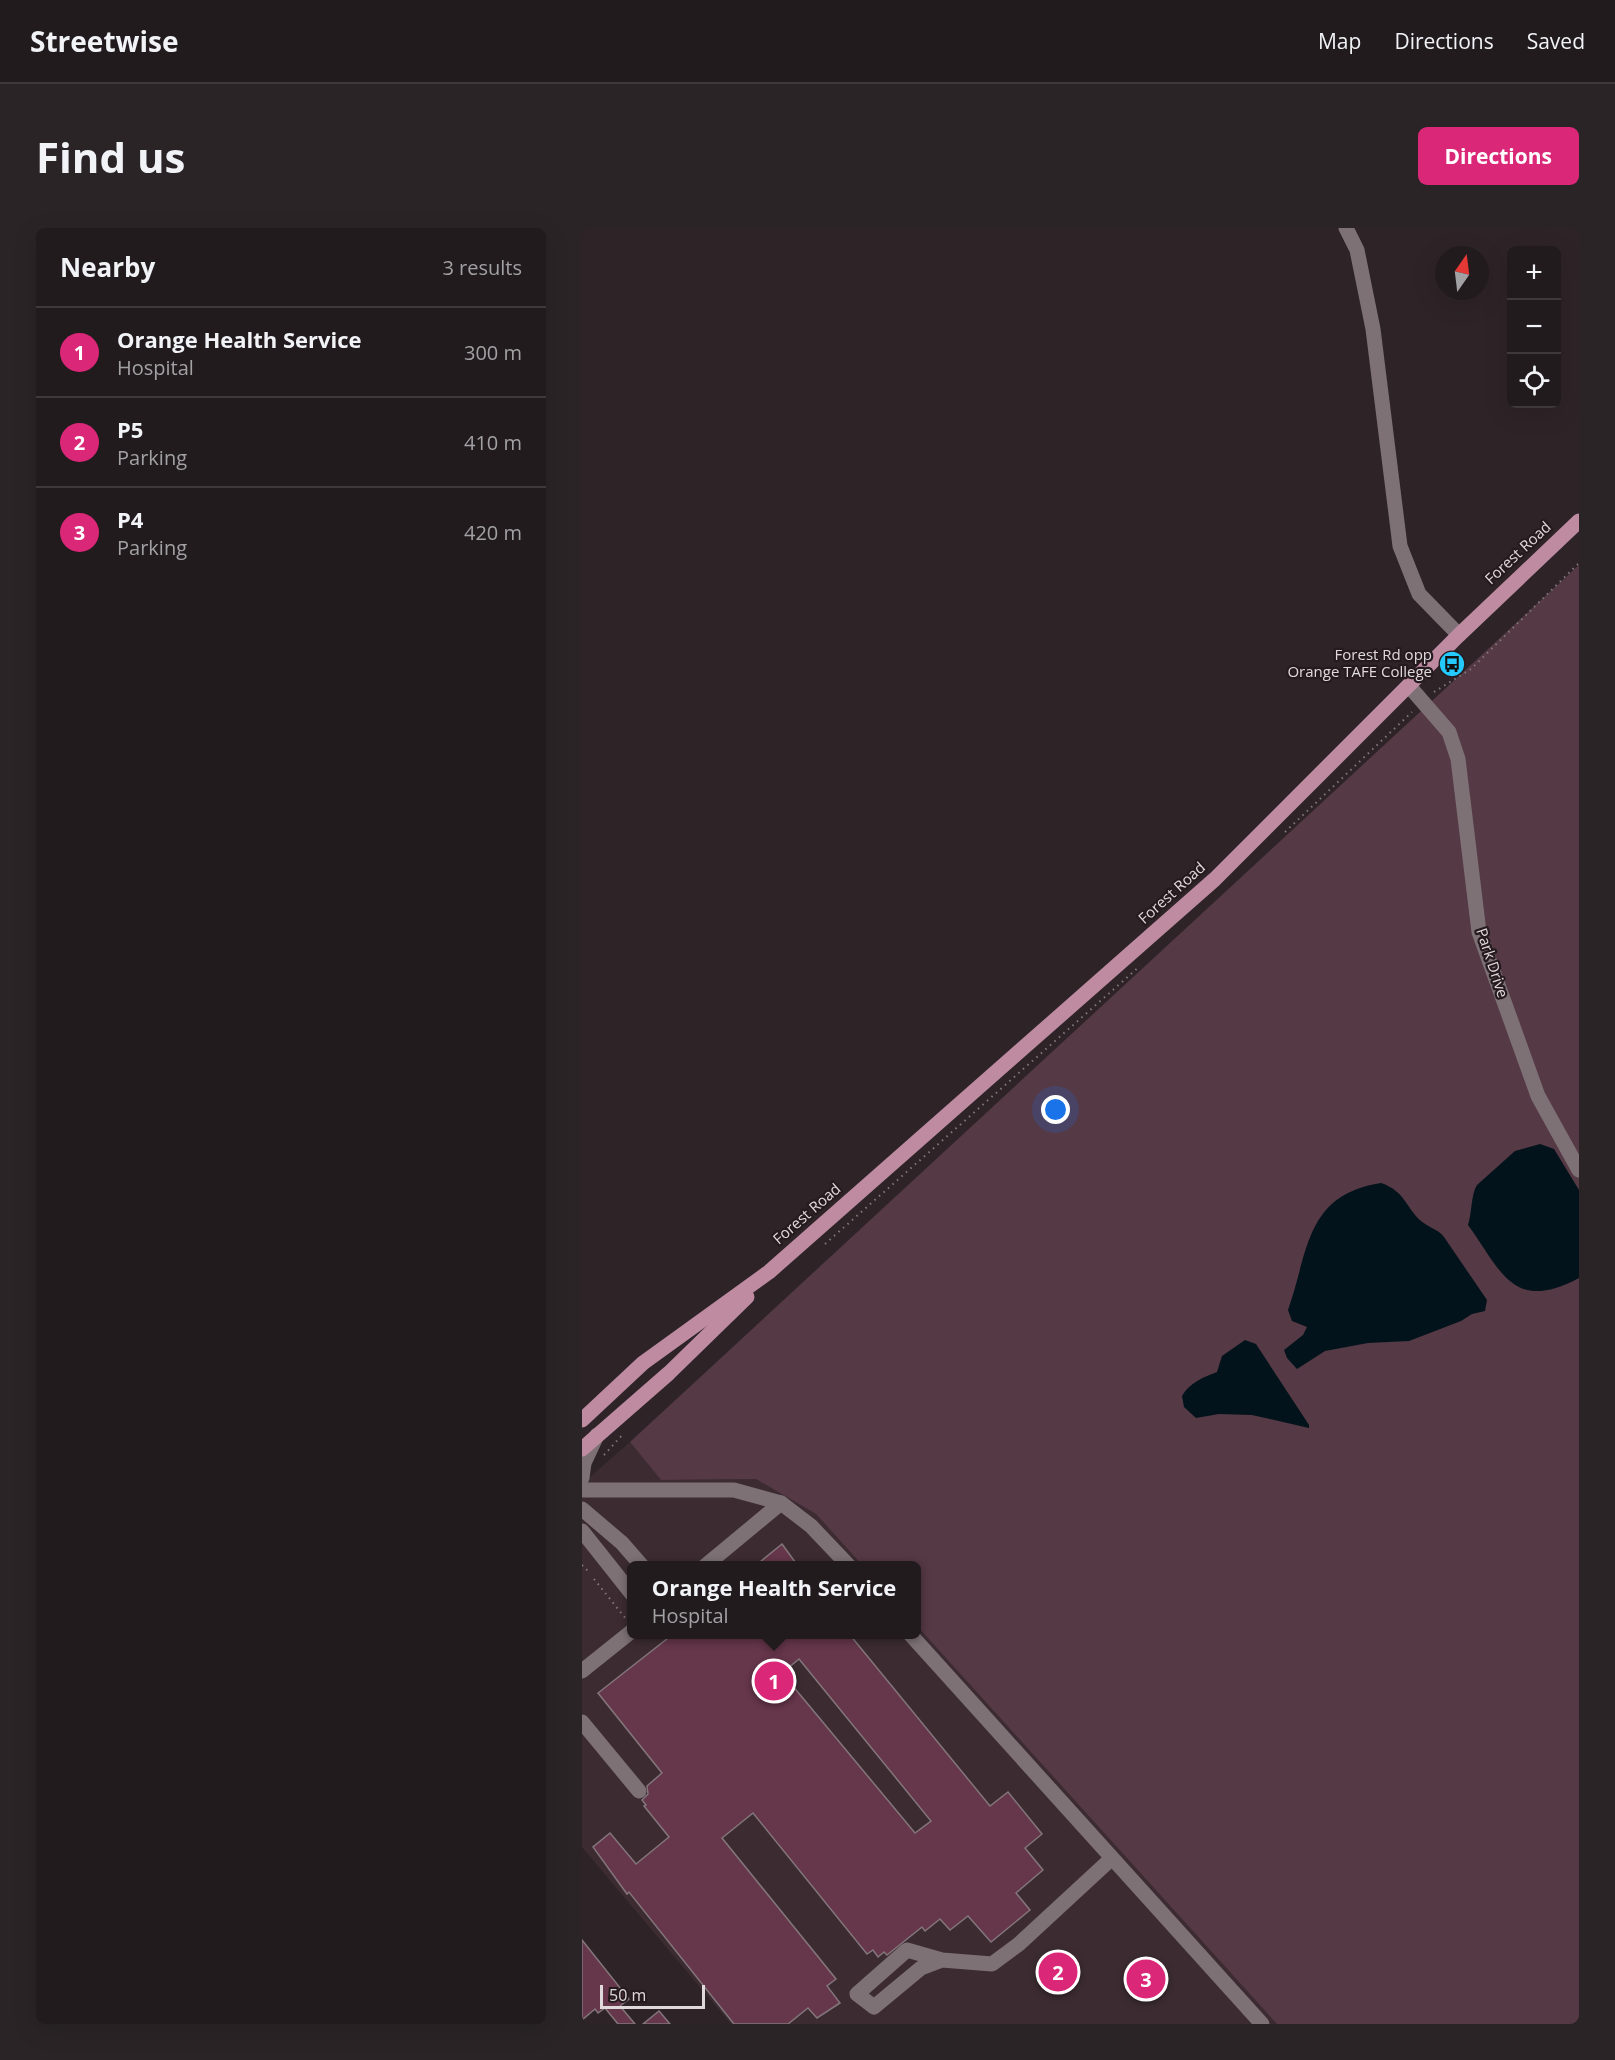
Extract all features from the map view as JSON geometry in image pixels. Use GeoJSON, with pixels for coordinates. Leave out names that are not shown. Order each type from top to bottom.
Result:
{"type":"FeatureCollection","features":[{"type":"Feature","properties":{"kind":"main road","name":"Forest Road"},"geometry":{"type":"LineString","coordinates":[[582,1420],[643,1364],[769,1272],[1215,879],[1459,635],[1579,520]]}},
{"type":"Feature","properties":{"kind":"main road","name":"Forest Road"},"geometry":{"type":"LineString","coordinates":[[582,1449],[669,1373],[754,1291],[769,1272]]}},
{"type":"Feature","properties":{"kind":"lane"},"geometry":{"type":"LineString","coordinates":[[1346,228],[1357,250],[1373,328],[1400,546],[1419,594],[1459,635]]}},
{"type":"Feature","properties":{"kind":"lane","name":"Park Drive"},"geometry":{"type":"LineString","coordinates":[[1409,686],[1449,732],[1458,759],[1479,932],[1538,1096],[1579,1170]]}},
{"type":"Feature","properties":{"kind":"lane"},"geometry":{"type":"LineString","coordinates":[[582,1478],[584,1463],[597,1435]]}},
{"type":"Feature","properties":{"kind":"lane"},"geometry":{"type":"LineString","coordinates":[[598,1522],[582,1490],[734,1490],[781,1503],[810,1526],[844,1561]]}},
{"type":"Feature","properties":{"kind":"lane"},"geometry":{"type":"LineString","coordinates":[[711,1561],[781,1503]]}},
{"type":"Feature","properties":{"kind":"lane"},"geometry":{"type":"LineString","coordinates":[[582,1509],[622,1543],[638,1561]]}},
{"type":"Feature","properties":{"kind":"lane"},"geometry":{"type":"LineString","coordinates":[[584,1538],[627,1588]]}},
{"type":"Feature","properties":{"kind":"lane"},"geometry":{"type":"LineString","coordinates":[[582,1671],[627,1629]]}},
{"type":"Feature","properties":{"kind":"lane"},"geometry":{"type":"LineString","coordinates":[[914,1639],[1111,1860],[1262,2024]]}},
{"type":"Feature","properties":{"kind":"lane"},"geometry":{"type":"LineString","coordinates":[[582,1722],[639,1791]]}},
{"type":"Feature","properties":{"kind":"lane"},"geometry":{"type":"LineString","coordinates":[[942,1960],[921,1968],[874,2007],[857,1994],[907,1950],[942,1960],[992,1964],[1019,1944],[1111,1860]]}},
{"type":"Feature","properties":{"kind":"path"},"geometry":{"type":"LineString","coordinates":[[1423,702],[1440,687],[1471,669],[1579,563]]}},
{"type":"Feature","properties":{"kind":"path"},"geometry":{"type":"LineString","coordinates":[[582,1564],[588,1572]]}},
{"type":"Feature","properties":{"kind":"path"},"geometry":{"type":"LineString","coordinates":[[594,1579],[627,1620]]}},
{"type":"Feature","properties":{"kind":"shaded area"},"geometry":{"type":"Polygon","coordinates":[[[1579,565],[1579,2024],[1277,2024],[921,1630],[921,1561],[858,1561],[816,1514],[756,1479],[661,1480],[630,1442],[1579,565]]]}},
{"type":"Feature","properties":{"kind":"shaded area"},"geometry":{"type":"Polygon","coordinates":[[[1540,1144],[1554,1149],[1579,1190],[1579,1278],[1557,1288],[1539,1291],[1524,1289],[1501,1272],[1468,1225],[1477,1185],[1515,1151],[1540,1144]]]}},
{"type":"Feature","properties":{"kind":"shaded area"},"geometry":{"type":"Polygon","coordinates":[[[1381,1183],[1395,1190],[1421,1221],[1444,1237],[1487,1300],[1485,1311],[1472,1314],[1461,1321],[1409,1341],[1368,1343],[1325,1351],[1297,1369],[1287,1358],[1284,1350],[1303,1335],[1307,1327],[1292,1321],[1288,1310],[1314,1229],[1324,1213],[1337,1200],[1356,1189],[1381,1183]]]}},
{"type":"Feature","properties":{"kind":"shaded area"},"geometry":{"type":"Polygon","coordinates":[[[1245,1340],[1256,1344],[1309,1428],[1252,1415],[1219,1414],[1196,1418],[1184,1407],[1182,1396],[1189,1387],[1217,1372],[1222,1356],[1245,1340]]]}},
{"type":"Feature","properties":{"kind":"shaded area"},"geometry":{"type":"Polygon","coordinates":[[[630,1442],[661,1480],[756,1479],[816,1514],[858,1561],[627,1561],[627,1639],[921,1639],[921,1630],[1277,2024],[731,2024],[582,1847],[582,1484],[630,1442]]]}},
{"type":"Feature","properties":{"kind":"building"},"geometry":{"type":"Polygon","coordinates":[[[782,1544],[794,1561],[761,1561],[782,1544]]]}},
{"type":"Feature","properties":{"kind":"building"},"geometry":{"type":"Polygon","coordinates":[[[667,1639],[853,1639],[990,1806],[1008,1792],[1042,1834],[1025,1848],[1043,1870],[1016,1893],[1030,1910],[991,1942],[968,1916],[950,1930],[940,1919],[925,1931],[922,1927],[887,1955],[884,1952],[878,1957],[873,1950],[867,1954],[753,1813],[722,1838],[836,1979],[827,1986],[840,2003],[817,2018],[808,2008],[788,2024],[734,2024],[629,1892],[627,1894],[593,1847],[610,1833],[636,1864],[669,1837],[644,1806],[646,1805],[642,1800],[648,1794],[647,1786],[662,1773],[598,1693],[667,1639]],[[799,1659],[782,1673],[915,1833],[931,1821],[799,1659]]]}},
{"type":"Feature","properties":{"kind":"building"},"geometry":{"type":"Polygon","coordinates":[[[582,1940],[629,1999],[620,2006],[635,2024],[618,2024],[605,2008],[598,2013],[595,2009],[582,2020],[582,1940]]]}},
{"type":"Feature","properties":{"kind":"building"},"geometry":{"type":"Polygon","coordinates":[[[659,2011],[670,2024],[643,2024],[659,2011]]]}},
{"type":"Feature","properties":{"kind":"place","name":"Forest Rd opp Orange TAFE College"},"geometry":{"type":"Point","coordinates":[1452,664]}},
{"type":"Feature","properties":{"kind":"place","name":"Orange Health Service"},"geometry":{"type":"Point","coordinates":[774,1681]}},
{"type":"Feature","properties":{"kind":"place","name":"P5"},"geometry":{"type":"Point","coordinates":[1058,1972]}},
{"type":"Feature","properties":{"kind":"place","name":"P4"},"geometry":{"type":"Point","coordinates":[1146,1979]}}]}
